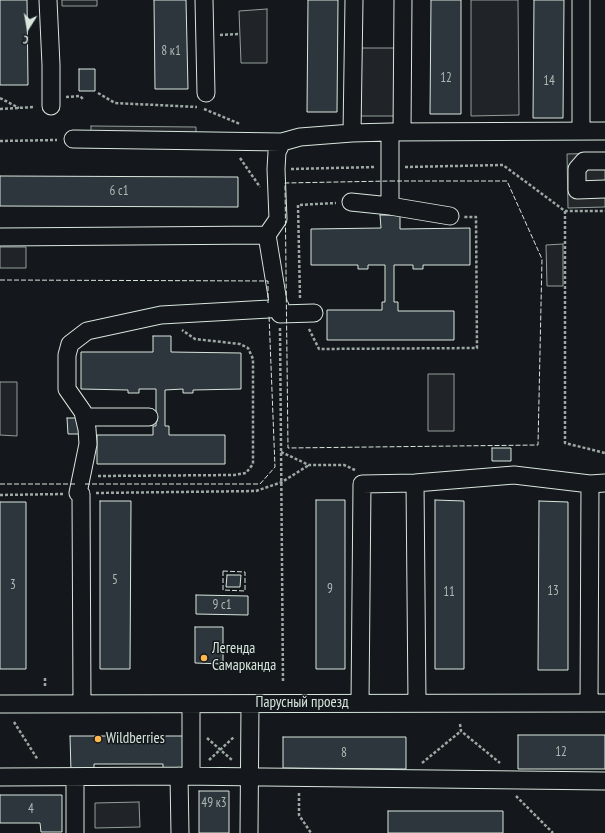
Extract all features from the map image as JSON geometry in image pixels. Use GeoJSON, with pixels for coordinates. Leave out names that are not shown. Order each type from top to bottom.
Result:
{"type":"FeatureCollection","features":[{"type":"Feature","properties":{"kind":"street"},"geometry":{"type":"LineString","coordinates":[[48,0],[51,106]]}},
{"type":"Feature","properties":{"kind":"street"},"geometry":{"type":"LineString","coordinates":[[204,0],[206,94]]}},
{"type":"Feature","properties":{"kind":"street"},"geometry":{"type":"LineString","coordinates":[[352,133],[354,0]]}},
{"type":"Feature","properties":{"kind":"street"},"geometry":{"type":"LineString","coordinates":[[390,206],[390,167],[396,132],[403,0]]}},
{"type":"Feature","properties":{"kind":"street"},"geometry":{"type":"LineString","coordinates":[[581,0],[581,131]]}},
{"type":"Feature","properties":{"kind":"street"},"geometry":{"type":"LineString","coordinates":[[73,139],[282,142],[300,137],[352,133],[605,131]]}},
{"type":"Feature","properties":{"kind":"street"},"geometry":{"type":"LineString","coordinates":[[280,310],[266,235],[278,219],[276,169],[277,152],[282,142]]}},
{"type":"Feature","properties":{"kind":"street"},"geometry":{"type":"LineString","coordinates":[[605,161],[584,161],[576,169],[577,190],[605,189]]}},
{"type":"Feature","properties":{"kind":"street"},"geometry":{"type":"LineString","coordinates":[[351,202],[390,206],[450,216]]}},
{"type":"Feature","properties":{"kind":"street"},"geometry":{"type":"LineString","coordinates":[[0,237],[266,235]]}},
{"type":"Feature","properties":{"kind":"street"},"geometry":{"type":"LineString","coordinates":[[82,704],[79,493],[88,444],[87,429],[83,412],[67,389],[66,355],[70,344],[87,331],[161,315],[268,309],[307,313]]}},
{"type":"Feature","properties":{"kind":"street"},"geometry":{"type":"LineString","coordinates":[[84,417],[148,417]]}},
{"type":"Feature","properties":{"kind":"street"},"geometry":{"type":"LineString","coordinates":[[360,703],[362,484],[415,483],[514,475],[598,484],[597,703]]}},
{"type":"Feature","properties":{"kind":"street"},"geometry":{"type":"LineString","coordinates":[[415,483],[416,703]]}},
{"type":"Feature","properties":{"kind":"street","name":"Парусный проезд"},"geometry":{"type":"LineString","coordinates":[[0,704],[597,703]]}},
{"type":"Feature","properties":{"kind":"street"},"geometry":{"type":"LineString","coordinates":[[180,833],[191,722],[191,704]]}},
{"type":"Feature","properties":{"kind":"street"},"geometry":{"type":"LineString","coordinates":[[249,833],[250,704]]}},
{"type":"Feature","properties":{"kind":"street"},"geometry":{"type":"LineString","coordinates":[[0,777],[75,778],[185,776],[605,781]]}},
{"type":"Feature","properties":{"kind":"street"},"geometry":{"type":"LineString","coordinates":[[75,778],[75,833]]}},
{"type":"Feature","properties":{"kind":"path"},"geometry":{"type":"LineString","coordinates":[[98,94],[115,103],[199,107],[240,124]]}},
{"type":"Feature","properties":{"kind":"path"},"geometry":{"type":"LineString","coordinates":[[0,98],[20,108]]}},
{"type":"Feature","properties":{"kind":"path"},"geometry":{"type":"LineString","coordinates":[[0,141],[73,139]]}},
{"type":"Feature","properties":{"kind":"path"},"geometry":{"type":"LineString","coordinates":[[229,141],[278,212]]}},
{"type":"Feature","properties":{"kind":"path"},"geometry":{"type":"LineString","coordinates":[[276,169],[503,165],[565,211],[605,211]]}},
{"type":"Feature","properties":{"kind":"path"},"geometry":{"type":"LineString","coordinates":[[351,202],[298,205],[307,313],[319,349],[477,348],[476,217],[450,216]]}},
{"type":"Feature","properties":{"kind":"path"},"geometry":{"type":"LineString","coordinates":[[565,211],[565,442],[605,453]]}},
{"type":"Feature","properties":{"kind":"path"},"geometry":{"type":"LineString","coordinates":[[280,310],[283,682]]}},
{"type":"Feature","properties":{"kind":"path"},"geometry":{"type":"LineString","coordinates":[[81,476],[234,475],[246,473],[253,464],[253,359],[248,348],[240,344],[195,339],[161,315]]}},
{"type":"Feature","properties":{"kind":"path"},"geometry":{"type":"LineString","coordinates":[[281,452],[310,465],[344,465],[357,472],[362,484]]}},
{"type":"Feature","properties":{"kind":"path"},"geometry":{"type":"LineString","coordinates":[[0,495],[256,491],[282,482],[310,465]]}},
{"type":"Feature","properties":{"kind":"path"},"geometry":{"type":"LineString","coordinates":[[45,678],[45,690]]}},
{"type":"Feature","properties":{"kind":"path"},"geometry":{"type":"LineString","coordinates":[[14,722],[48,777]]}},
{"type":"Feature","properties":{"kind":"path"},"geometry":{"type":"LineString","coordinates":[[191,722],[250,777]]}},
{"type":"Feature","properties":{"kind":"path"},"geometry":{"type":"LineString","coordinates":[[185,776],[220,750],[250,723]]}},
{"type":"Feature","properties":{"kind":"path"},"geometry":{"type":"LineString","coordinates":[[408,779],[408,775],[460,731],[460,724]]}},
{"type":"Feature","properties":{"kind":"path"},"geometry":{"type":"LineString","coordinates":[[460,731],[516,776],[516,796],[553,833]]}},
{"type":"Feature","properties":{"kind":"path"},"geometry":{"type":"LineString","coordinates":[[298,778],[299,815],[311,833]]}},
{"type":"Feature","properties":{"kind":"shaded area"},"geometry":{"type":"Polygon","coordinates":[[[62,0],[97,0],[97,6],[62,6],[62,0]]]}},
{"type":"Feature","properties":{"kind":"shaded area"},"geometry":{"type":"Polygon","coordinates":[[[471,0],[518,0],[519,115],[471,116],[471,0]]]}},
{"type":"Feature","properties":{"kind":"shaded area"},"geometry":{"type":"Polygon","coordinates":[[[267,9],[267,63],[241,63],[239,11],[267,9]]]}},
{"type":"Feature","properties":{"kind":"shaded area"},"geometry":{"type":"Polygon","coordinates":[[[357,48],[398,48],[399,116],[357,116],[357,48]]]}},
{"type":"Feature","properties":{"kind":"shaded area"},"geometry":{"type":"Polygon","coordinates":[[[91,126],[196,127],[196,138],[91,137],[91,126]]]}},
{"type":"Feature","properties":{"kind":"shaded area"},"geometry":{"type":"Polygon","coordinates":[[[605,153],[605,207],[568,208],[567,154],[605,153]]]}},
{"type":"Feature","properties":{"kind":"shaded area"},"geometry":{"type":"Polygon","coordinates":[[[563,244],[563,286],[547,286],[546,245],[563,244]]]}},
{"type":"Feature","properties":{"kind":"shaded area"},"geometry":{"type":"Polygon","coordinates":[[[0,247],[26,247],[26,268],[0,268],[0,247]]]}},
{"type":"Feature","properties":{"kind":"shaded area"},"geometry":{"type":"Polygon","coordinates":[[[428,374],[454,374],[454,431],[428,431],[428,374]]]}},
{"type":"Feature","properties":{"kind":"shaded area"},"geometry":{"type":"Polygon","coordinates":[[[0,382],[17,382],[17,436],[0,435],[0,382]]]}},
{"type":"Feature","properties":{"kind":"shaded area"},"geometry":{"type":"Polygon","coordinates":[[[139,802],[140,827],[95,828],[95,803],[139,802]]]}},
{"type":"Feature","properties":{"kind":"building"},"geometry":{"type":"Polygon","coordinates":[[[0,0],[27,0],[28,85],[0,85],[0,0]]]}},
{"type":"Feature","properties":{"kind":"building"},"geometry":{"type":"Polygon","coordinates":[[[154,0],[186,0],[188,89],[155,89],[154,0]]]}},
{"type":"Feature","properties":{"kind":"building"},"geometry":{"type":"Polygon","coordinates":[[[308,0],[338,0],[337,112],[307,112],[308,0]]]}},
{"type":"Feature","properties":{"kind":"building"},"geometry":{"type":"Polygon","coordinates":[[[431,0],[461,0],[461,114],[430,114],[431,0]]]}},
{"type":"Feature","properties":{"kind":"building"},"geometry":{"type":"Polygon","coordinates":[[[534,0],[564,0],[563,118],[533,118],[534,0]]]}},
{"type":"Feature","properties":{"kind":"building"},"geometry":{"type":"Polygon","coordinates":[[[79,69],[95,69],[95,91],[79,91],[79,69]]]}},
{"type":"Feature","properties":{"kind":"building"},"geometry":{"type":"Polygon","coordinates":[[[0,176],[238,177],[238,207],[0,206],[0,176]]]}},
{"type":"Feature","properties":{"kind":"building"},"geometry":{"type":"Polygon","coordinates":[[[380,215],[400,215],[400,229],[470,228],[470,265],[423,265],[423,269],[413,269],[413,265],[394,265],[394,302],[398,302],[398,311],[454,311],[454,340],[327,340],[327,310],[382,310],[382,302],[385,302],[385,265],[368,265],[368,269],[358,269],[358,265],[311,265],[311,229],[381,228],[380,215]]]}},
{"type":"Feature","properties":{"kind":"building"},"geometry":{"type":"Polygon","coordinates":[[[153,336],[171,336],[171,352],[241,353],[241,389],[193,390],[193,393],[183,393],[183,389],[165,390],[165,426],[169,426],[169,435],[225,435],[225,464],[97,464],[97,435],[153,435],[153,426],[156,426],[156,389],[139,389],[139,393],[128,393],[128,390],[81,389],[81,352],[153,352],[153,336]]]}},
{"type":"Feature","properties":{"kind":"building"},"geometry":{"type":"Polygon","coordinates":[[[67,418],[80,418],[80,434],[68,434],[67,418]]]}},
{"type":"Feature","properties":{"kind":"building"},"geometry":{"type":"Polygon","coordinates":[[[492,448],[511,448],[511,461],[492,461],[492,448]]]}},
{"type":"Feature","properties":{"kind":"building"},"geometry":{"type":"Polygon","coordinates":[[[316,500],[345,500],[345,669],[316,669],[316,500]]]}},
{"type":"Feature","properties":{"kind":"building"},"geometry":{"type":"Polygon","coordinates":[[[435,500],[464,501],[464,669],[435,669],[435,500]]]}},
{"type":"Feature","properties":{"kind":"building"},"geometry":{"type":"Polygon","coordinates":[[[100,501],[131,501],[130,669],[100,669],[100,501]]]}},
{"type":"Feature","properties":{"kind":"building"},"geometry":{"type":"Polygon","coordinates":[[[539,501],[568,502],[568,670],[538,670],[539,501]]]}},
{"type":"Feature","properties":{"kind":"building"},"geometry":{"type":"Polygon","coordinates":[[[0,502],[26,502],[26,669],[0,669],[0,502]]]}},
{"type":"Feature","properties":{"kind":"building"},"geometry":{"type":"Polygon","coordinates":[[[227,575],[241,575],[240,587],[226,587],[227,575]]]}},
{"type":"Feature","properties":{"kind":"building"},"geometry":{"type":"Polygon","coordinates":[[[196,595],[248,596],[248,615],[196,614],[196,595]]]}},
{"type":"Feature","properties":{"kind":"building"},"geometry":{"type":"Polygon","coordinates":[[[195,627],[223,627],[223,664],[195,663],[195,627]]]}},
{"type":"Feature","properties":{"kind":"building"},"geometry":{"type":"Polygon","coordinates":[[[518,735],[605,735],[605,769],[518,769],[518,735]]]}},
{"type":"Feature","properties":{"kind":"building"},"geometry":{"type":"Polygon","coordinates":[[[70,736],[184,736],[184,772],[163,772],[163,764],[94,764],[94,772],[71,772],[70,736]]]}},
{"type":"Feature","properties":{"kind":"building"},"geometry":{"type":"Polygon","coordinates":[[[283,737],[406,737],[406,769],[283,768],[283,737]]]}},
{"type":"Feature","properties":{"kind":"building"},"geometry":{"type":"Polygon","coordinates":[[[199,791],[229,791],[229,833],[199,833],[199,791]]]}},
{"type":"Feature","properties":{"kind":"building"},"geometry":{"type":"Polygon","coordinates":[[[0,795],[62,795],[62,832],[41,832],[40,823],[0,823],[0,795]]]}},
{"type":"Feature","properties":{"kind":"building"},"geometry":{"type":"Polygon","coordinates":[[[388,811],[503,811],[503,833],[388,833],[388,811]]]}},
{"type":"Feature","properties":{"kind":"fence"},"geometry":{"type":"LineString","coordinates":[[390,181],[507,181],[542,259],[538,445],[288,448],[285,183],[390,181]]}},
{"type":"Feature","properties":{"kind":"fence"},"geometry":{"type":"LineString","coordinates":[[0,280],[268,281],[268,303]]}},
{"type":"Feature","properties":{"kind":"fence"},"geometry":{"type":"LineString","coordinates":[[85,484],[260,484],[275,467],[269,315]]}},
{"type":"Feature","properties":{"kind":"fence"},"geometry":{"type":"LineString","coordinates":[[0,484],[75,484]]}},
{"type":"Feature","properties":{"kind":"fence"},"geometry":{"type":"LineString","coordinates":[[223,571],[245,572],[245,591],[223,590],[223,571]]}},
{"type":"Feature","properties":{"kind":"place","name":"Легенда Самарканда"},"geometry":{"type":"Point","coordinates":[204,658]}},
{"type":"Feature","properties":{"kind":"place","name":"Wildberries"},"geometry":{"type":"Point","coordinates":[98,739]}}]}
